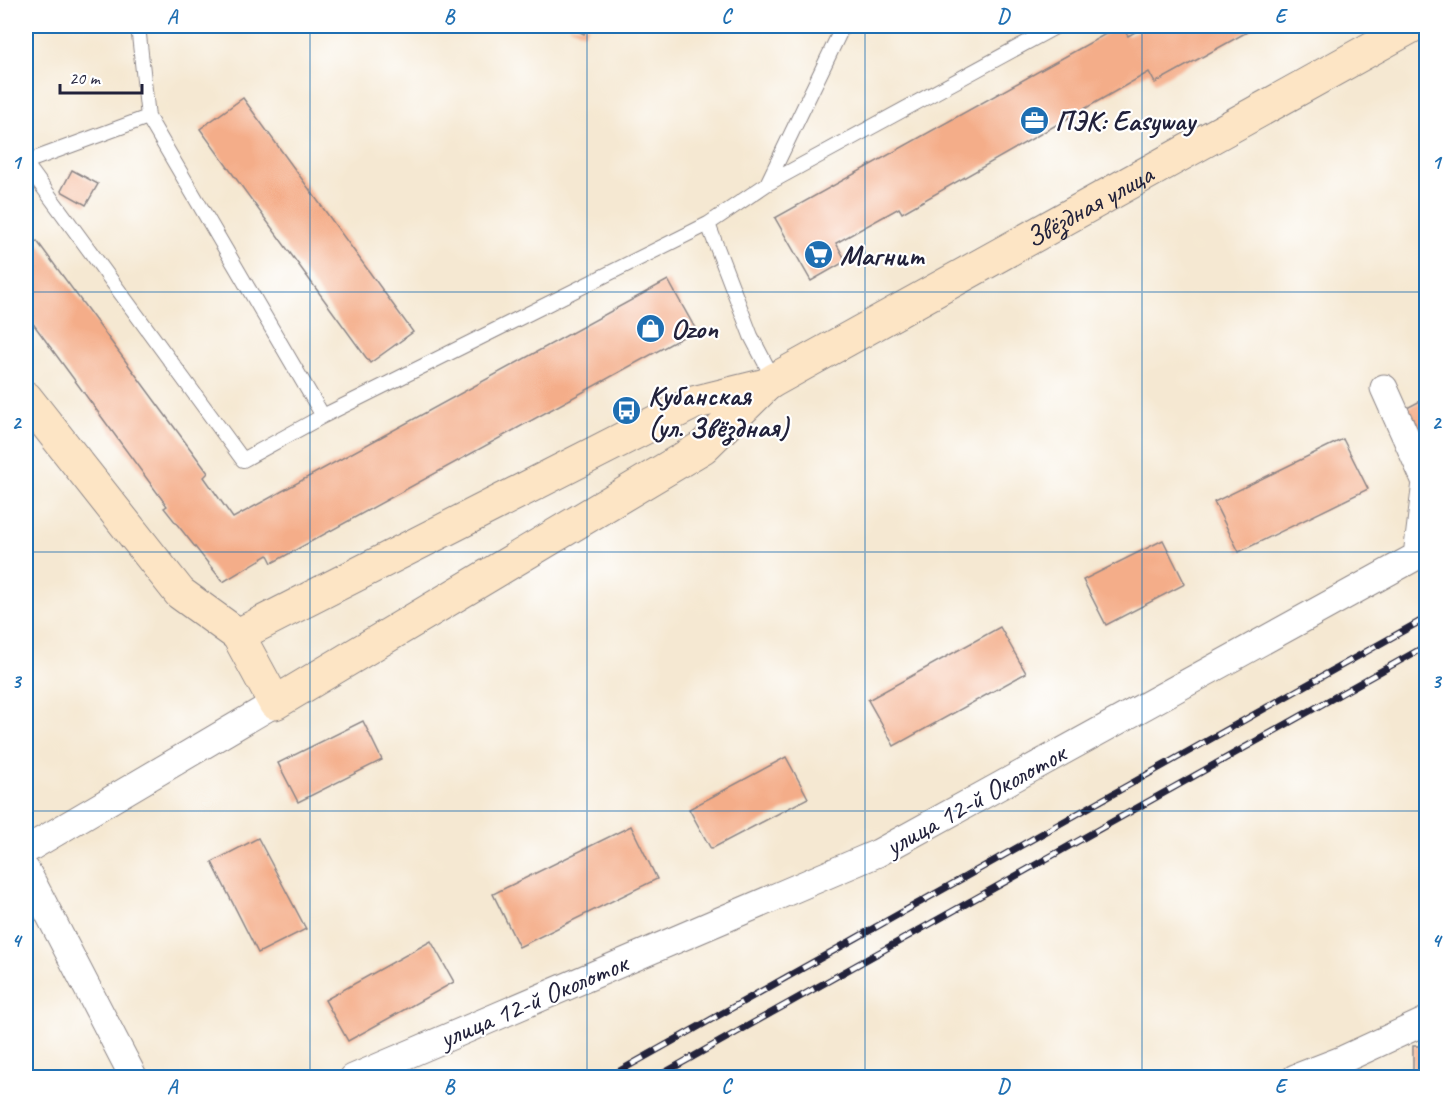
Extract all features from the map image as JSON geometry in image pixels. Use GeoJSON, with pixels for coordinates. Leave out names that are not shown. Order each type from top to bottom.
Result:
{"type":"FeatureCollection","features":[{"type":"Feature","properties":{"kind":"main road","name":"Звёздная улица"},"geometry":{"type":"LineString","coordinates":[[770,382],[1412,26]]}},
{"type":"Feature","properties":{"kind":"main road"},"geometry":{"type":"LineString","coordinates":[[238,635],[693,403],[770,382]]}},
{"type":"Feature","properties":{"kind":"main road"},"geometry":{"type":"LineString","coordinates":[[26,398],[180,593],[238,635],[275,703],[703,447],[770,382]]}},
{"type":"Feature","properties":{"kind":"street","name":"улица 12-й Околоток"},"geometry":{"type":"LineString","coordinates":[[353,1077],[878,853],[1417,556],[1426,482],[1384,388]]}},
{"type":"Feature","properties":{"kind":"street"},"geometry":{"type":"LineString","coordinates":[[26,850],[275,703]]}},
{"type":"Feature","properties":{"kind":"street"},"geometry":{"type":"LineString","coordinates":[[26,870],[134,1077]]}},
{"type":"Feature","properties":{"kind":"street"},"geometry":{"type":"LineString","coordinates":[[1294,1077],[1344,1059],[1426,1021]]}},
{"type":"Feature","properties":{"kind":"lane"},"geometry":{"type":"LineString","coordinates":[[138,26],[148,117],[323,416]]}},
{"type":"Feature","properties":{"kind":"lane"},"geometry":{"type":"LineString","coordinates":[[766,184],[843,26]]}},
{"type":"Feature","properties":{"kind":"lane"},"geometry":{"type":"LineString","coordinates":[[148,117],[26,163],[243,460],[323,416],[708,224],[766,184],[1057,26]]}},
{"type":"Feature","properties":{"kind":"lane"},"geometry":{"type":"LineString","coordinates":[[708,224],[770,382]]}},
{"type":"Feature","properties":{"kind":"building"},"geometry":{"type":"Polygon","coordinates":[[[568,26],[589,26],[584,34],[568,26]]]}},
{"type":"Feature","properties":{"kind":"building"},"geometry":{"type":"Polygon","coordinates":[[[1120,26],[1128,36],[1146,26],[1258,26],[1155,83],[1149,72],[902,213],[899,208],[836,243],[846,261],[811,281],[775,218],[1120,26]]]}},
{"type":"Feature","properties":{"kind":"building"},"geometry":{"type":"Polygon","coordinates":[[[243,98],[413,332],[370,363],[200,129],[243,98]]]}},
{"type":"Feature","properties":{"kind":"building"},"geometry":{"type":"Polygon","coordinates":[[[72,170],[98,184],[86,205],[61,191],[72,170]]]}},
{"type":"Feature","properties":{"kind":"building"},"geometry":{"type":"Polygon","coordinates":[[[37,241],[208,473],[204,477],[233,518],[668,280],[696,330],[272,563],[268,555],[223,582],[164,508],[167,506],[26,314],[26,249],[37,241]]]}},
{"type":"Feature","properties":{"kind":"building"},"geometry":{"type":"Polygon","coordinates":[[[1426,398],[1426,448],[1425,449],[1405,409],[1426,398]]]}},
{"type":"Feature","properties":{"kind":"building"},"geometry":{"type":"Polygon","coordinates":[[[1343,439],[1368,489],[1239,552],[1214,502],[1343,439]]]}},
{"type":"Feature","properties":{"kind":"building"},"geometry":{"type":"Polygon","coordinates":[[[1163,540],[1185,584],[1106,625],[1083,580],[1163,540]]]}},
{"type":"Feature","properties":{"kind":"building"},"geometry":{"type":"Polygon","coordinates":[[[1000,627],[1026,673],[894,746],[868,700],[1000,627]]]}},
{"type":"Feature","properties":{"kind":"building"},"geometry":{"type":"Polygon","coordinates":[[[363,721],[382,760],[298,802],[278,763],[363,721]]]}},
{"type":"Feature","properties":{"kind":"building"},"geometry":{"type":"Polygon","coordinates":[[[786,757],[808,798],[711,849],[689,809],[786,757]]]}},
{"type":"Feature","properties":{"kind":"building"},"geometry":{"type":"Polygon","coordinates":[[[631,826],[657,879],[519,947],[493,894],[631,826]]]}},
{"type":"Feature","properties":{"kind":"building"},"geometry":{"type":"Polygon","coordinates":[[[258,838],[306,929],[258,953],[212,862],[258,838]]]}},
{"type":"Feature","properties":{"kind":"building"},"geometry":{"type":"Polygon","coordinates":[[[431,941],[454,982],[348,1041],[325,1000],[431,941]]]}},
{"type":"Feature","properties":{"kind":"building"},"geometry":{"type":"Polygon","coordinates":[[[1413,1046],[1426,1046],[1426,1078],[1413,1078],[1413,1046]]]}},
{"type":"Feature","properties":{"kind":"railway"},"geometry":{"type":"LineString","coordinates":[[607,1078],[1426,618]]}},
{"type":"Feature","properties":{"kind":"railway"},"geometry":{"type":"LineString","coordinates":[[655,1078],[1426,646]]}},
{"type":"Feature","properties":{"kind":"place","name":"ПЭК: Easyway"},"geometry":{"type":"Point","coordinates":[1034,120]}},
{"type":"Feature","properties":{"kind":"place","name":"Магнит"},"geometry":{"type":"Point","coordinates":[819,255]}},
{"type":"Feature","properties":{"kind":"place","name":"Ozon"},"geometry":{"type":"Point","coordinates":[650,328]}},
{"type":"Feature","properties":{"kind":"place","name":"Кубанская (ул. Звёздная)"},"geometry":{"type":"Point","coordinates":[627,411]}}]}
